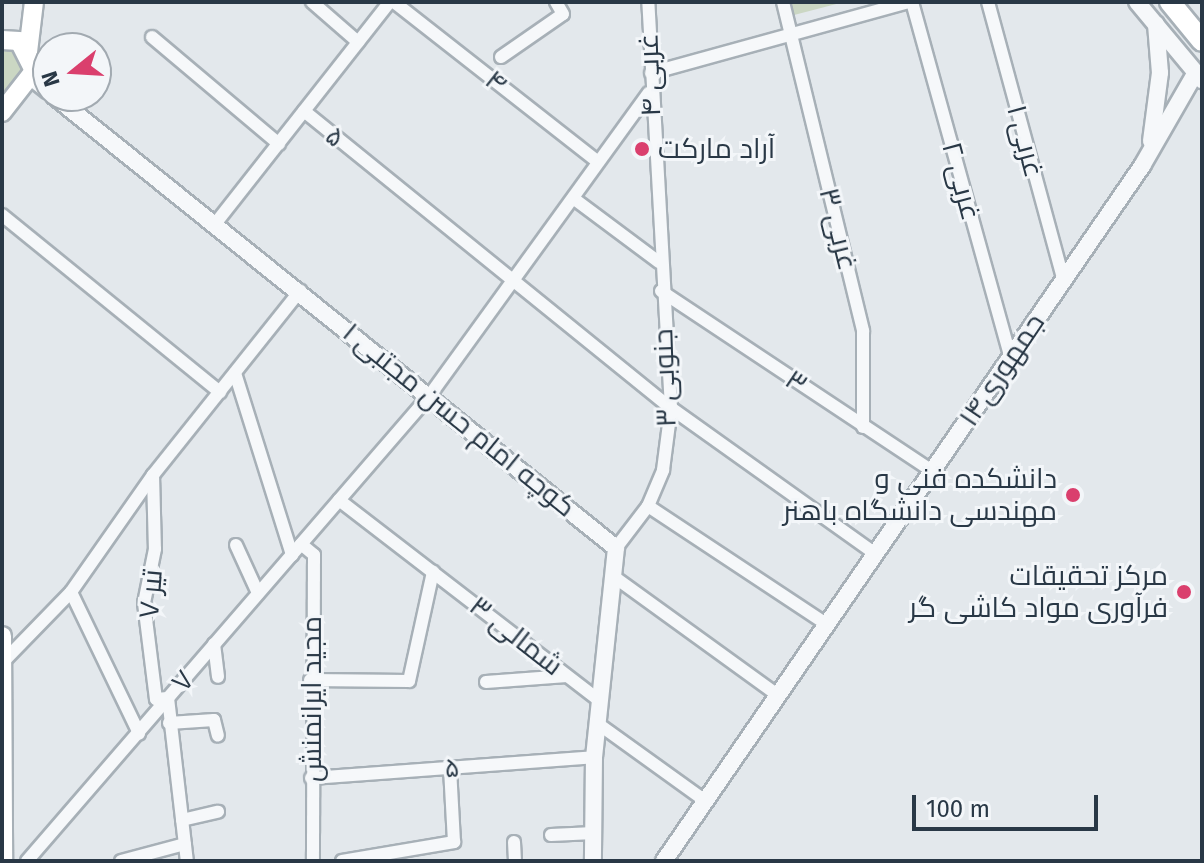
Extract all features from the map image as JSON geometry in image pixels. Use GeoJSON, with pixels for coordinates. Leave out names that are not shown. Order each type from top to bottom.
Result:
{"type":"FeatureCollection","features":[{"type":"Feature","properties":{"kind":"main road"},"geometry":{"type":"LineString","coordinates":[[2,112],[31,77],[28,52],[34,2]]}},
{"type":"Feature","properties":{"kind":"main road"},"geometry":{"type":"LineString","coordinates":[[1170,2],[1202,41]]}},
{"type":"Feature","properties":{"kind":"main road"},"geometry":{"type":"LineString","coordinates":[[2,40],[19,41],[28,52]]}},
{"type":"Feature","properties":{"kind":"main road"},"geometry":{"type":"LineString","coordinates":[[2,636],[3,861]]}},
{"type":"Feature","properties":{"kind":"street"},"geometry":{"type":"LineString","coordinates":[[312,2],[358,42]]}},
{"type":"Feature","properties":{"kind":"street"},"geometry":{"type":"LineString","coordinates":[[215,224],[392,2]]}},
{"type":"Feature","properties":{"kind":"street","name":"۴"},"geometry":{"type":"LineString","coordinates":[[392,2],[598,162]]}},
{"type":"Feature","properties":{"kind":"street"},"geometry":{"type":"LineString","coordinates":[[501,57],[563,14],[556,2]]}},
{"type":"Feature","properties":{"kind":"street","name":"۴ غربی"},"geometry":{"type":"LineString","coordinates":[[648,2],[649,93],[661,291]]}},
{"type":"Feature","properties":{"kind":"street","name":"۳ غربی"},"geometry":{"type":"LineString","coordinates":[[783,2],[863,331],[863,427]]}},
{"type":"Feature","properties":{"kind":"street"},"geometry":{"type":"LineString","coordinates":[[651,73],[910,2]]}},
{"type":"Feature","properties":{"kind":"street","name":"۲ غربی"},"geometry":{"type":"LineString","coordinates":[[910,2],[1011,360]]}},
{"type":"Feature","properties":{"kind":"street","name":"۱ غربی"},"geometry":{"type":"LineString","coordinates":[[988,2],[1063,279]]}},
{"type":"Feature","properties":{"kind":"street"},"geometry":{"type":"LineString","coordinates":[[1137,2],[1199,76]]}},
{"type":"Feature","properties":{"kind":"street"},"geometry":{"type":"LineString","coordinates":[[1142,166],[1158,96],[1156,24]]}},
{"type":"Feature","properties":{"kind":"street"},"geometry":{"type":"LineString","coordinates":[[152,37],[279,144]]}},
{"type":"Feature","properties":{"kind":"street","name":"جمهوری۱۴"},"geometry":{"type":"LineString","coordinates":[[664,861],[1011,360],[1199,76]]}},
{"type":"Feature","properties":{"kind":"street","name":"۷"},"geometry":{"type":"LineString","coordinates":[[27,861],[430,395],[514,285],[649,93]]}},
{"type":"Feature","properties":{"kind":"street","name":"۵"},"geometry":{"type":"LineString","coordinates":[[304,111],[514,285],[671,408]]}},
{"type":"Feature","properties":{"kind":"street","name":"کوچه امام حسن مجتبی ۱"},"geometry":{"type":"LineString","coordinates":[[74,112],[430,395],[616,548]]}},
{"type":"Feature","properties":{"kind":"street"},"geometry":{"type":"LineString","coordinates":[[573,198],[659,262]]}},
{"type":"Feature","properties":{"kind":"street"},"geometry":{"type":"LineString","coordinates":[[2,215],[220,392]]}},
{"type":"Feature","properties":{"kind":"street"},"geometry":{"type":"LineString","coordinates":[[2,663],[71,592],[153,475],[300,291]]}},
{"type":"Feature","properties":{"kind":"street","name":"۳"},"geometry":{"type":"LineString","coordinates":[[661,291],[932,471]]}},
{"type":"Feature","properties":{"kind":"street","name":"۳ جنوبی"},"geometry":{"type":"LineString","coordinates":[[616,548],[648,506],[663,470],[671,408],[661,291]]}},
{"type":"Feature","properties":{"kind":"street"},"geometry":{"type":"LineString","coordinates":[[235,373],[292,555]]}},
{"type":"Feature","properties":{"kind":"street"},"geometry":{"type":"LineString","coordinates":[[671,408],[876,554]]}},
{"type":"Feature","properties":{"kind":"street","name":"۷ تیر"},"geometry":{"type":"LineString","coordinates":[[153,475],[155,549],[144,603],[156,699],[168,698]]}},
{"type":"Feature","properties":{"kind":"street","name":"۳ شمالی"},"geometry":{"type":"LineString","coordinates":[[339,500],[600,701]]}},
{"type":"Feature","properties":{"kind":"street"},"geometry":{"type":"LineString","coordinates":[[648,506],[828,625]]}},
{"type":"Feature","properties":{"kind":"street","name":"مجید ایرانمنش"},"geometry":{"type":"LineString","coordinates":[[301,544],[314,555],[310,680],[313,861]]}},
{"type":"Feature","properties":{"kind":"street"},"geometry":{"type":"LineString","coordinates":[[236,545],[258,593]]}},
{"type":"Feature","properties":{"kind":"street"},"geometry":{"type":"LineString","coordinates":[[593,861],[594,757],[616,548]]}},
{"type":"Feature","properties":{"kind":"street"},"geometry":{"type":"LineString","coordinates":[[310,680],[409,681],[433,572]]}},
{"type":"Feature","properties":{"kind":"street"},"geometry":{"type":"LineString","coordinates":[[613,576],[779,696]]}},
{"type":"Feature","properties":{"kind":"street"},"geometry":{"type":"LineString","coordinates":[[71,592],[139,733]]}},
{"type":"Feature","properties":{"kind":"street"},"geometry":{"type":"LineString","coordinates":[[214,644],[218,677]]}},
{"type":"Feature","properties":{"kind":"street"},"geometry":{"type":"LineString","coordinates":[[486,682],[567,676]]}},
{"type":"Feature","properties":{"kind":"street"},"geometry":{"type":"LineString","coordinates":[[168,698],[187,861]]}},
{"type":"Feature","properties":{"kind":"street"},"geometry":{"type":"LineString","coordinates":[[169,723],[214,720],[218,736]]}},
{"type":"Feature","properties":{"kind":"street"},"geometry":{"type":"LineString","coordinates":[[597,723],[707,802]]}},
{"type":"Feature","properties":{"kind":"street","name":"۵"},"geometry":{"type":"LineString","coordinates":[[311,778],[594,757]]}},
{"type":"Feature","properties":{"kind":"street"},"geometry":{"type":"LineString","coordinates":[[347,861],[454,842],[450,768]]}},
{"type":"Feature","properties":{"kind":"street"},"geometry":{"type":"LineString","coordinates":[[182,820],[218,812]]}},
{"type":"Feature","properties":{"kind":"street"},"geometry":{"type":"LineString","coordinates":[[551,835],[594,833]]}},
{"type":"Feature","properties":{"kind":"street"},"geometry":{"type":"LineString","coordinates":[[514,842],[515,861]]}},
{"type":"Feature","properties":{"kind":"street"},"geometry":{"type":"LineString","coordinates":[[121,861],[185,844]]}},
{"type":"Feature","properties":{"kind":"green space"},"geometry":{"type":"Polygon","coordinates":[[[791,2],[844,2],[794,15],[791,2]]]}},
{"type":"Feature","properties":{"kind":"green space"},"geometry":{"type":"Polygon","coordinates":[[[13,50],[23,70],[2,98],[2,51],[13,50]]]}},
{"type":"Feature","properties":{"kind":"place","name":"آراد مارکت"},"geometry":{"type":"Point","coordinates":[642,149]}},
{"type":"Feature","properties":{"kind":"place","name":"دانشکده فنی و مهندسی دانشگاه باهنر"},"geometry":{"type":"Point","coordinates":[1073,495]}},
{"type":"Feature","properties":{"kind":"place","name":"مرکز تحقیقات فرآوری مواد کاشی گر"},"geometry":{"type":"Point","coordinates":[1184,592]}}]}
